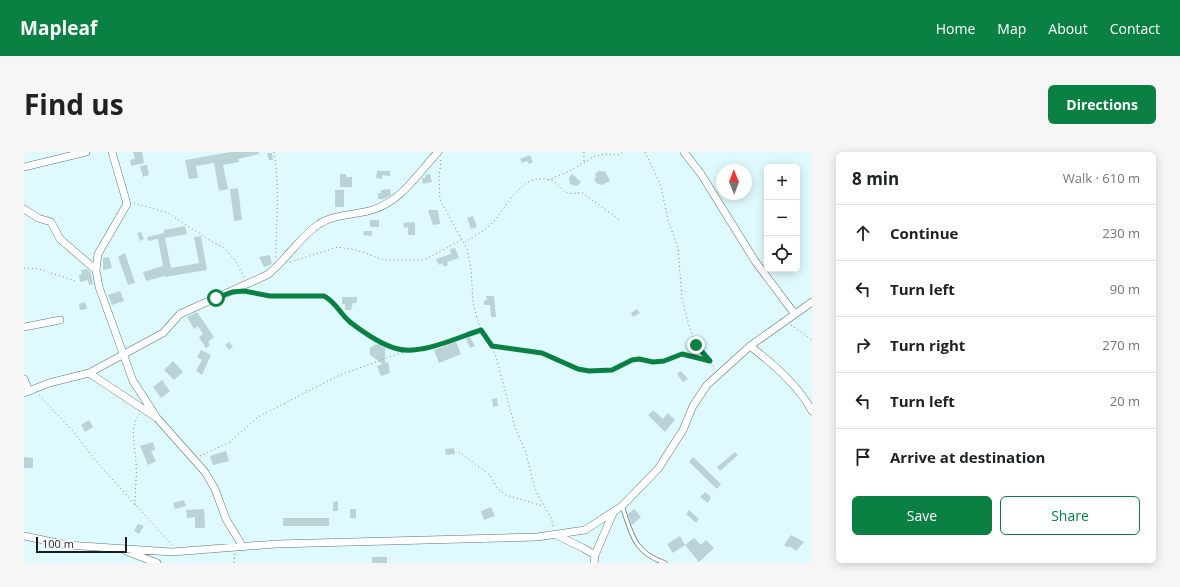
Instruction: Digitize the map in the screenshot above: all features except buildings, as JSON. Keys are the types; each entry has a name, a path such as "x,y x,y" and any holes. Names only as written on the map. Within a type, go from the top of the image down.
{"street":[{"path":"24,167 62,154 86,152"},
{"path":"112,152 127,200 126,207 98,254 96,270 99,287 133,381 157,418 194,459 210,480 226,519 240,547"},
{"path":"684,152 701,174 756,261 794,313"},
{"path":"24,379 29,391 49,383 89,373 123,356 163,333 180,314 246,288 276,268 300,239 319,224 331,218 374,210 400,194 411,184 422,169 440,156"},
{"path":"24,209 38,218 51,222 60,238 96,270"},
{"path":"24,536 67,545 179,552 277,544 358,540 537,537 585,530 622,506 658,469 683,430 693,406 707,385 750,346 784,320 812,302"},
{"path":"24,327 60,320"},
{"path":"750,346 767,360 794,387 812,411"},
{"path":"89,373 143,411 157,418"},
{"path":"556,535 583,548 594,559 613,513"},
{"path":"118,547 157,563"}],"lane":[{"path":"622,506 635,544 652,558 665,563"}],"path":[{"path":"274,152 277,170 278,206 276,268"},
{"path":"584,152 584,161"},
{"path":"548,180 570,171 584,161 601,155 619,155 624,152"},
{"path":"645,152 661,186 668,220 678,248 682,298 689,326 696,345 719,374"},
{"path":"440,156 440,200 446,214 463,239 470,258 473,302 481,330 492,346 515,427 526,453 538,496 551,518 556,535"},
{"path":"464,242 494,221 521,186 529,182 548,180 554,181 566,193 572,194 581,192 621,221"},
{"path":"127,200 168,213 224,248 234,259 246,288 270,296 324,296 331,299 345,318 354,326 391,347 399,350 411,350"},
{"path":"289,263 338,247 356,250 384,260 424,260 463,239"},
{"path":"24,268 39,269 75,281"},
{"path":"784,320 812,340"},
{"path":"194,459 230,442 258,417 340,375 411,350 434,346 481,330"},
{"path":"492,346 542,353 578,369 589,371 612,370 632,360 639,359 653,362 664,361 682,354 710,361"},
{"path":"29,391 73,431 95,460 135,506 179,552"},
{"path":"135,506 136,464 134,426 138,416 143,411"},
{"path":"459,452 490,475 497,488 506,495 544,506"},
{"path":"234,563 240,547"}],"route":[{"path":"216,298 232,292 244,291 270,296 324,296 331,299 345,318 354,326 399,350 411,350 434,346 481,330 487,341 492,346 542,353 578,369 589,371 601,372 612,370 632,360 639,359 659,362 682,354 688,354 710,361 696,345"}]}
